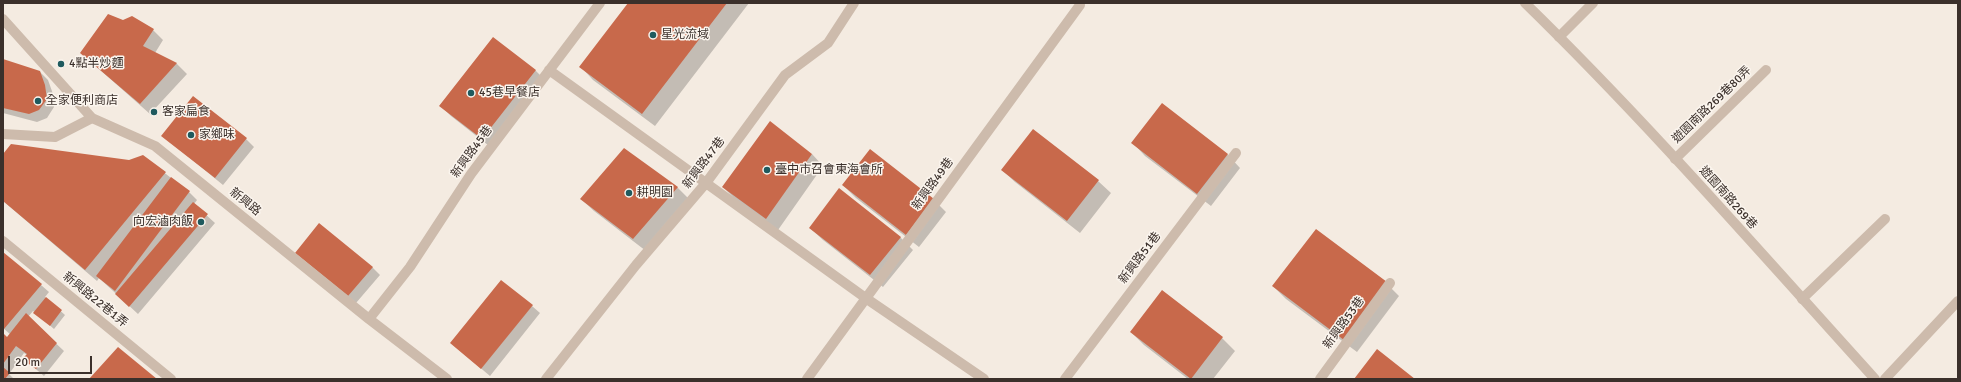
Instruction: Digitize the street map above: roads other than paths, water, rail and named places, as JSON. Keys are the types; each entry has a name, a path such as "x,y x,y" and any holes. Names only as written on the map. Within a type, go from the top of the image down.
{"street":[{"name":"新興路45巷","path":"369,320 410,267 471,174 600,3"},
{"name":"新興路47巷","path":"546,379 636,265 706,183 784,75 828,43 854,3"},
{"name":"遊園南路269巷","path":"1524,3 1559,37 1675,159 1875,379"},
{"path":"1559,37 1593,3"},
{"name":"新興路49巷","path":"807,379 867,299 1080,5"},
{"path":"3,19 92,118 55,137 3,134"},
{"path":"549,70 867,299 984,379"},
{"name":"遊園南路269巷80弄","path":"1675,159 1766,70"},
{"name":"新興路","path":"92,118 155,146 369,320 447,379"},
{"name":"新興路51巷","path":"1065,379 1236,153"},
{"path":"1802,299 1885,219"},
{"name":"新興路22巷1弄","path":"3,241 171,379"},
{"name":"新興路53巷","path":"1320,379 1390,283"},
{"path":"1885,379 1958,301"}],"place":[{"name":"星光流域","path":"653,35"},
{"name":"4點半炒麵","path":"61,64"},
{"name":"45巷早餐店","path":"471,93"},
{"name":"全家便利商店","path":"38,101"},
{"name":"客家扁食","path":"154,112"},
{"name":"家鄉味","path":"191,135"},
{"name":"臺中市召會東海會所","path":"767,170"},
{"name":"耕明園","path":"629,193"},
{"name":"向宏滷肉飯","path":"201,222"}]}
